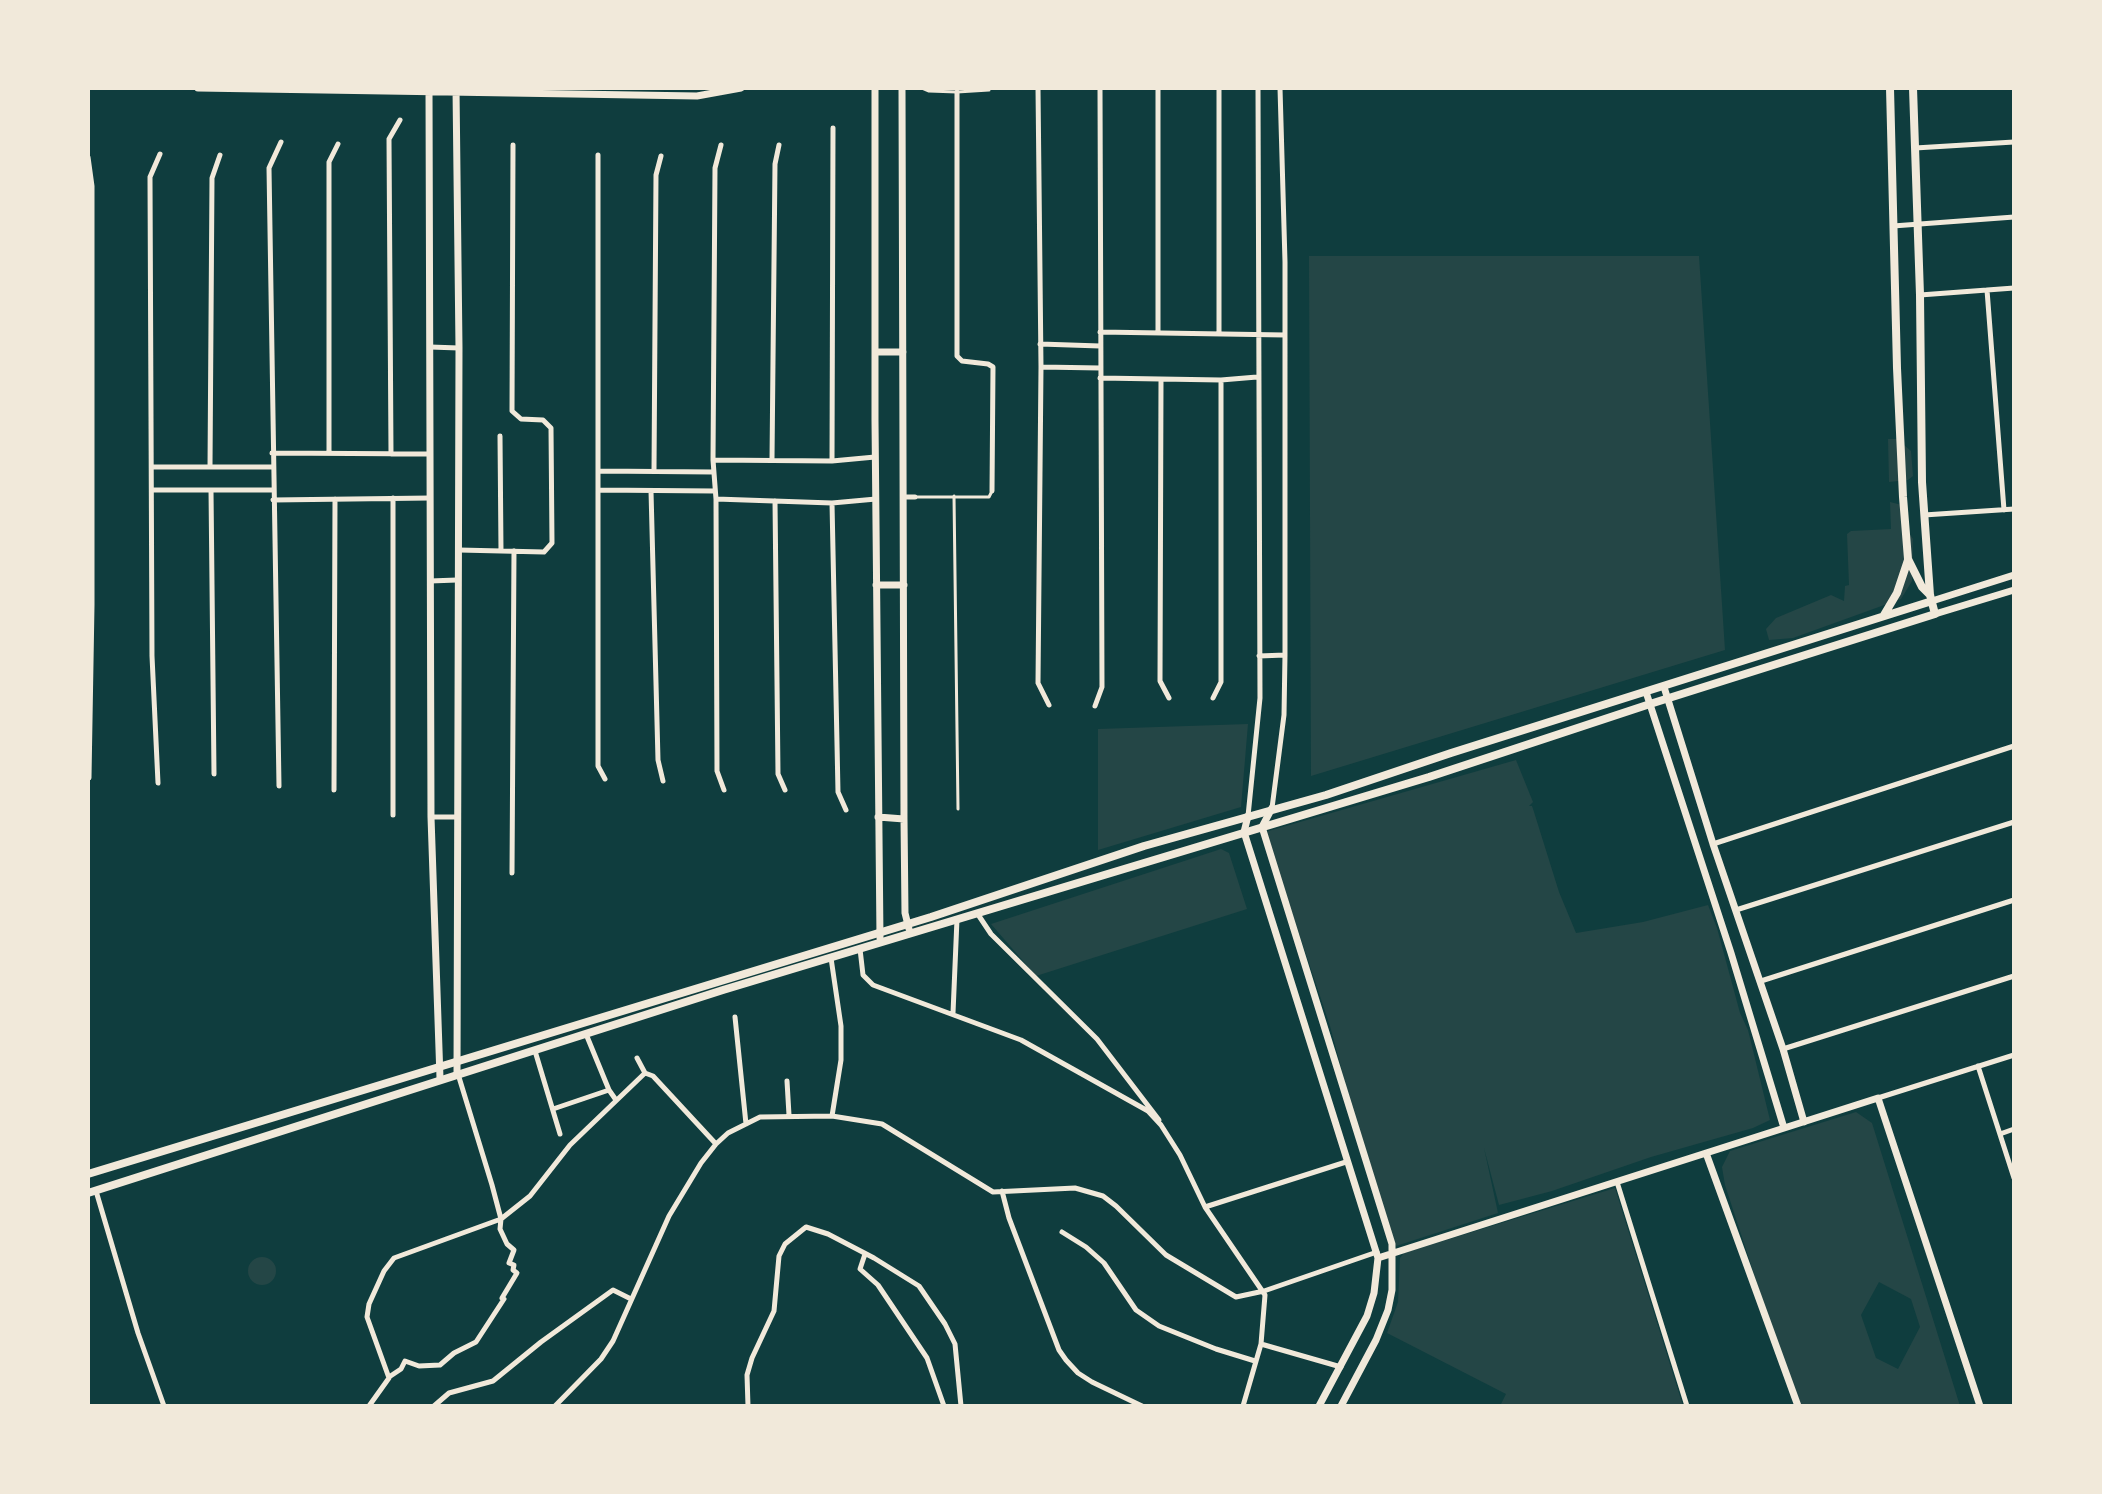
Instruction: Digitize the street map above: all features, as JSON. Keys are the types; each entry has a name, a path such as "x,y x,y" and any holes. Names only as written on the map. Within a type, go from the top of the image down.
{"main road":[{"path":"1890,88 1898,382 1909,561 1931,598"},
{"path":"92,1192 440,1078 1429,777 1935,614 1924,515 1913,88"},
{"path":"1909,561 1921,570 1928,564"},
{"path":"1884,615 1897,593 1909,561"},
{"path":"88,1174 908,922 1144,846 1326,795 1931,598"}],"street":[{"path":"198,88 697,96 741,88"},
{"path":"875,88 875,457 881,943"},
{"path":"902,88 904,819 905,913 909,934"},
{"path":"1038,88 1041,367 1038,683 1049,705"},
{"path":"1095,706 1102,687 1100,88"},
{"path":"1158,88 1158,333"},
{"path":"1219,88 1219,334"},
{"path":"1258,88 1259,656 1257,739 1244,832 1377,1255 1374,1293 1367,1316 1319,1406"},
{"path":"1280,88 1285,335 1284,715 1272,808 1262,827 1393,1253 1392,1290 1382,1327 1341,1406"},
{"path":"429,90 431,817 440,1078"},
{"path":"369,1406 405,1361 419,1366 440,1365 454,1353 476,1342 517,1273 513,1270 514,1265 509,1263 514,1250 507,1244 500,1229 501,1219 456,1062 459,348 456,90"},
{"path":"957,92 958,359 993,367 992,491"},
{"path":"391,454 389,139 400,120"},
{"path":"832,461 833,128"},
{"path":"279,786 269,168 281,142"},
{"path":"1914,148 2014,142"},
{"path":"329,453 329,162 338,144"},
{"path":"459,550 544,552 551,547 551,428 543,420 521,419 512,411 513,145"},
{"path":"721,145 715,168 713,472 717,771 724,790"},
{"path":"772,459 775,164 779,145"},
{"path":"158,783 152,656 150,177 160,154"},
{"path":"210,467 212,178 220,155"},
{"path":"598,155 598,766 605,779"},
{"path":"654,470 656,175 661,156"},
{"path":"88,157 92,186 89,778"},
{"path":"1893,226 2014,217"},
{"path":"1920,295 2014,288"},
{"path":"1987,290 2004,510"},
{"path":"1100,332 1285,335"},
{"path":"1040,344 1100,346"},
{"path":"429,347 459,348"},
{"path":"877,352 903,352"},
{"path":"1041,367 1100,368"},
{"path":"1100,378 1221,380 1257,377"},
{"path":"1161,380 1160,681 1169,698"},
{"path":"1213,698 1221,682 1221,380"},
{"path":"500,436 501,551"},
{"path":"272,453 430,454"},
{"path":"713,460 832,461 875,457"},
{"path":"152,467 272,467"},
{"path":"599,471 713,472"},
{"path":"152,490 272,490"},
{"path":"211,490 214,774"},
{"path":"598,490 832,503 876,499"},
{"path":"651,491 658,760 663,781"},
{"path":"904,497 915,497"},
{"path":"393,498 393,815"},
{"path":"273,500 430,498"},
{"path":"334,790 335,499"},
{"path":"775,501 778,774 785,790"},
{"path":"832,503 838,792 846,810"},
{"path":"1924,515 2014,509"},
{"path":"512,873 514,551"},
{"path":"1931,598 2014,575"},
{"path":"429,581 457,580"},
{"path":"876,585 904,585"},
{"path":"1935,614 2014,590"},
{"path":"1259,656 1285,655"},
{"path":"1664,687 1804,1122"},
{"path":"1646,692 1784,1128"},
{"path":"1713,844 2014,746"},
{"path":"431,817 459,817"},
{"path":"878,817 904,819"},
{"path":"1736,910 2014,822"},
{"path":"1761,981 2014,900"},
{"path":"977,913 991,934 1097,1039 1147,1101 1180,1155 1205,1207 1264,1291 1266,1300 1261,1344 1243,1406"},
{"path":"953,1013 957,919"},
{"path":"1731,953 1749,947"},
{"path":"860,949 863,975 868,982 1021,1040 1148,1111 1161,1125"},
{"path":"831,958 841,1026 841,1060 832,1116"},
{"path":"1783,1049 2014,976"},
{"path":"735,1017 746,1124"},
{"path":"586,1034 616,1100"},
{"path":"534,1050 560,1134"},
{"path":"555,1406 601,1359 613,1341 674,1206 716,1144 760,1117 832,1116 892,1127 993,1192 1075,1188 1103,1196 1166,1255 1236,1297 1393,1253 2014,1055"},
{"path":"637,1058 645,1073 653,1076 716,1144"},
{"path":"1978,1066 2014,1178"},
{"path":"389,1378 367,1317 373,1291 384,1271 399,1255 501,1219 530,1196 570,1145 645,1073"},
{"path":"787,1081 789,1115"},
{"path":"553,1109 609,1090"},
{"path":"1878,1098 1980,1406"},
{"path":"2000,1134 2014,1129"},
{"path":"1706,1153 1798,1406"},
{"path":"1205,1207 1346,1162"},
{"path":"1617,1182 1687,1406"},
{"path":"1002,1191 1009,1218 1059,1350 1078,1373 1142,1406"},
{"path":"92,1192 164,1406"},
{"path":"748,1406 747,1375 774,1311 779,1256 785,1244 806,1227 817,1229 865,1254 919,1286 955,1344 961,1406"},
{"path":"1062,1232 1104,1263 1136,1310 1159,1326 1255,1361"},
{"path":"865,1254 860,1269 878,1285 927,1358 944,1406"},
{"path":"434,1406 449,1393 493,1381 613,1290 631,1299"},
{"path":"1261,1344 1341,1367"}],"lane":[{"path":"922,88 957,92 989,90"},
{"path":"915,497 989,497 992,491"},
{"path":"954,496 958,809"}],"shaded area":[{"path":"1309,256 1699,256 1725,650 1311,776"},
{"path":"1888,439 1897,439 1911,451 1913,476 1908,480 1889,482"},
{"path":"1890,502 1902,505 1913,539 1912,581 1901,599 1793,638 1769,640 1766,629 1776,618 1831,595 1844,601 1845,586 1849,585 1847,534 1851,531 1891,529"},
{"path":"1248,724 1241,807 1098,850 1098,729"},
{"path":"1516,760 1533,802 1529,806 1532,806 1559,892 1576,933 1643,922 1708,905 1740,1013 1748,1030 1770,1120 1753,1128 1499,1205 1484,1148 1498,1213 1396,1246 1353,1112 1330,1026 1265,832"},
{"path":"1221,849 1229,853 1247,909 1036,976 991,924"},
{"path":"1856,1112 1872,1123 1960,1406 1797,1406 1725,1185 1722,1167 1730,1151","holes":["1879,1282 1911,1299 1920,1327 1898,1369 1876,1358 1861,1315"]},
{"path":"1615,1188 1683,1406 1500,1406 1506,1394 1387,1333 1398,1302 1400,1258 1404,1253"},
{"path":"262,1257 272,1261 276,1271 272,1281 262,1285 252,1281 248,1271 252,1261"}]}
